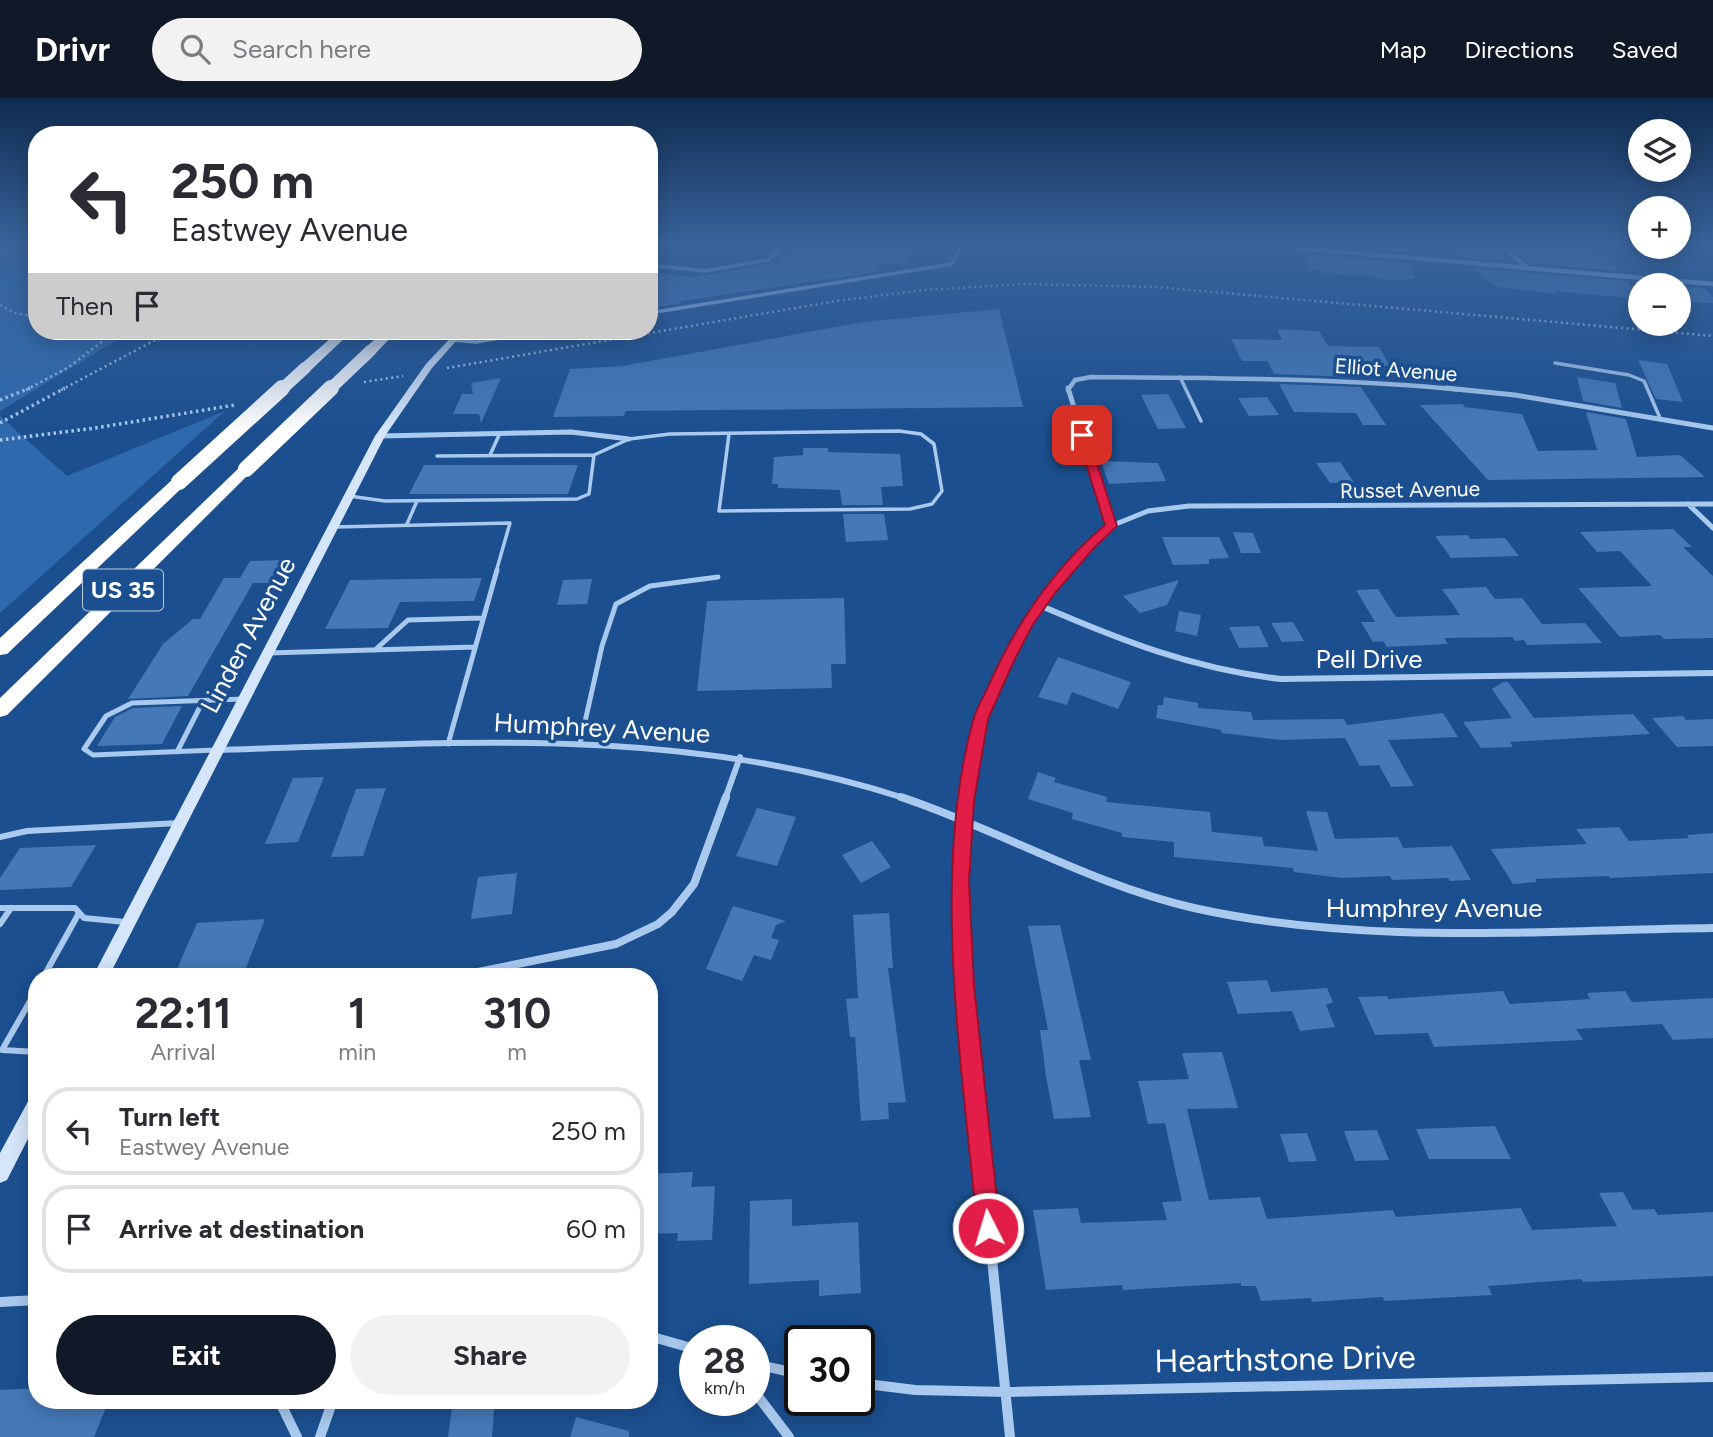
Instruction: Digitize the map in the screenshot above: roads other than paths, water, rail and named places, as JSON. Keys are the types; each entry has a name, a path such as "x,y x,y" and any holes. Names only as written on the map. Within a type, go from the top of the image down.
{"highway":[{"name":"US 35","path":"0,649 336,340"},
{"name":"US 35","path":"0,710 382,340"}],"main road":[{"name":"Linden Avenue","path":"105,968 380,436 419,379 453,340"},
{"path":"0,1173 28,1119"}],"street":[{"name":"Elliot Avenue","path":"1111,526 1068,389 1075,380 1091,377 1180,377 1410,385 1515,395 1713,428"},
{"path":"380,436 571,432 629,439"},
{"name":"Russet Avenue","path":"1111,526 1148,511 1189,506 1713,503"},
{"path":"1688,504 1713,528"},
{"path":"1010,1437 965,985 960,881 964,820 981,719 1006,663 1039,605 1080,555 1111,526"},
{"name":"Pell Drive","path":"1039,605 1144,650 1211,670 1246,676 1360,678 1713,673"},
{"name":"Humphrey Avenue","path":"216,750 448,744 580,744 679,749 740,757 905,797 1111,884 1192,907 1255,920 1319,929 1382,933 1713,928"},
{"path":"498,968 616,944 640,935 668,917 698,881 740,757"},
{"path":"0,1302 28,1300"},
{"path":"658,1339 679,1344"},
{"name":"Hearthstone Drive","path":"875,1385 915,1390 1007,1392 1713,1377"},
{"path":"283,1409 297,1437"},
{"path":"320,1437 330,1409"},
{"path":"770,1412 789,1437"}],"lane":[{"path":"658,312 689,306"},
{"path":"471,340 488,340"},
{"path":"1555,363 1629,375 1644,381 1660,418"},
{"path":"1180,377 1201,421"},
{"path":"437,456 594,455 629,439 670,434 900,431 921,434 934,444 942,491 932,504 910,509 719,511 729,434"},
{"path":"491,455 500,433"},
{"path":"349,496 385,501 577,499 589,494 594,455"},
{"path":"407,524 417,501"},
{"path":"334,527 510,523 448,744"},
{"path":"580,744 613,606 632,592 693,578 718,577"},
{"path":"375,650 408,620 482,618"},
{"path":"268,653 475,648"},
{"path":"216,750 93,755 84,749 106,716 116,708 132,703 243,699"},
{"path":"177,752 203,701"},
{"path":"0,837 27,831 179,823"},
{"path":"0,908 75,908 84,918 129,922"},
{"path":"0,924 11,908"},
{"path":"48,968 79,913"},
{"path":"28,1004 1,1050 28,1052"}]}
